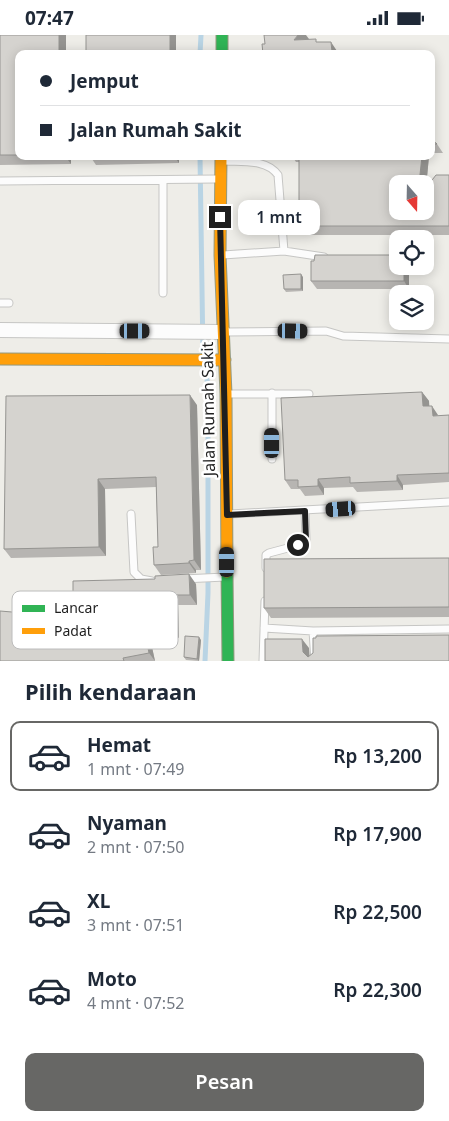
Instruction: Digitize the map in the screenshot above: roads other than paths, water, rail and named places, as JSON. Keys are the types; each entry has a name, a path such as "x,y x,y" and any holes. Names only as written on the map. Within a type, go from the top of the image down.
{"main road":[{"path":"222,35 222,50"},
{"name":"Jalan Rumah Sakit","path":"221,160 214,179 220,255 226,394 228,661"},
{"path":"0,359 225,360"}],"street":[{"path":"0,330 223,332"}],"lane":[{"path":"230,160 268,164 278,175 284,251"},
{"path":"0,181 163,181 214,179"},
{"path":"163,181 163,293"},
{"path":"220,255 284,251 332,257"},
{"path":"0,303 9,303"},
{"path":"223,332 326,331 343,336 449,339"},
{"path":"272,393 272,459"},
{"path":"226,394 309,394"},
{"path":"227,515 449,502"},
{"path":"266,573 266,555 306,541 305,511"},
{"path":"131,514 134,573 141,579 159,580"},
{"path":"178,579 227,577"},
{"path":"263,661 265,591"},
{"path":"264,628 313,631 449,629"},
{"path":"313,631 315,661"}],"waterway":[{"path":"200,50 201,35"},
{"path":"200,160 203,356"},
{"path":"204,364 208,385 208,593 205,661"}]}
